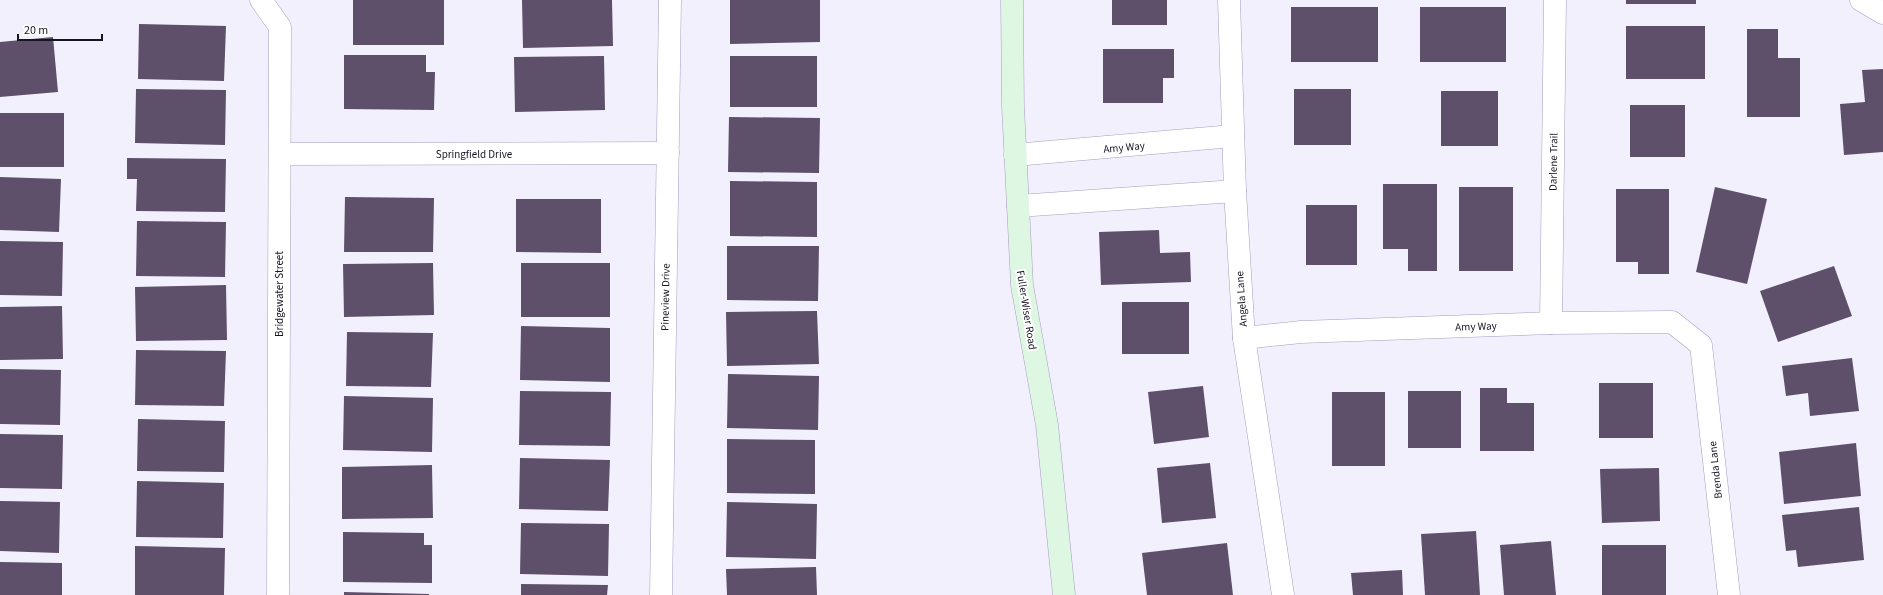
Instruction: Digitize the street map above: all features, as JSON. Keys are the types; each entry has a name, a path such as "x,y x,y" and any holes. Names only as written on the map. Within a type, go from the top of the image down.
{"street":[{"name":"Bridgewater Street","path":"261,0 280,27 278,595"},
{"name":"Pineview Drive","path":"661,595 670,0"},
{"name":"Fuller-Wiser Road","path":"1012,0 1013,107 1022,285 1047,425 1064,595"},
{"name":"Angela Lane","path":"1229,0 1234,191 1244,338 1283,595"},
{"name":"Darlene Trail","path":"1551,323 1555,0"},
{"path":"1861,0 1883,13"},
{"name":"Amy Way","path":"1015,155 1233,136"},
{"name":"Springfield Drive","path":"280,154 668,153"},
{"path":"1018,206 1234,191"},
{"name":"Amy Way","path":"1244,338 1301,332 1551,323 1672,322 1702,345"},
{"name":"Brenda Lane","path":"1702,345 1730,595"}],"building":[{"path":"353,0 444,0 444,45 353,45"},
{"path":"522,0 612,0 613,46 523,48"},
{"path":"730,0 820,0 820,42 730,44"},
{"path":"1112,0 1167,0 1167,25 1112,25"},
{"path":"1626,0 1696,0 1696,4 1626,4"},
{"path":"1291,7 1378,7 1378,62 1291,62"},
{"path":"1420,7 1506,7 1506,62 1420,62"},
{"path":"139,24 226,26 224,81 138,79"},
{"path":"1626,26 1705,26 1705,79 1626,79"},
{"path":"1747,29 1778,29 1778,58 1800,58 1800,117 1747,117"},
{"path":"53,37 58,92 0,97 0,42"},
{"path":"1103,49 1174,49 1174,78 1163,78 1163,103 1103,103"},
{"path":"344,55 426,55 426,72 435,72 434,110 344,109"},
{"path":"604,56 605,110 515,112 514,57"},
{"path":"730,56 817,56 817,107 730,107"},
{"path":"1883,69 1883,152 1844,155 1840,104 1865,102 1862,70"},
{"path":"136,89 226,90 225,145 135,143"},
{"path":"1294,89 1351,89 1351,145 1294,145"},
{"path":"1441,91 1498,91 1498,146 1441,146"},
{"path":"1630,105 1685,105 1685,157 1630,157"},
{"path":"0,113 64,113 64,167 0,167"},
{"path":"729,117 820,118 819,173 728,172"},
{"path":"127,158 226,159 225,212 136,211 137,179 127,179"},
{"path":"0,177 61,179 59,232 0,230"},
{"path":"730,181 817,182 817,237 730,236"},
{"path":"1383,184 1437,184 1437,271 1408,271 1408,249 1383,249"},
{"path":"1459,187 1513,187 1513,271 1459,271"},
{"path":"1715,187 1767,199 1747,284 1696,272"},
{"path":"1616,189 1669,189 1669,274 1638,274 1638,262 1616,262"},
{"path":"345,197 434,198 433,252 344,252"},
{"path":"516,199 601,199 601,253 516,252"},
{"path":"1306,205 1357,205 1357,265 1306,265"},
{"path":"137,221 226,222 225,277 136,276"},
{"path":"1159,230 1160,253 1190,252 1191,282 1101,285 1099,232"},
{"path":"0,241 63,242 62,296 0,295"},
{"path":"727,246 819,246 818,301 727,300"},
{"path":"433,263 434,315 344,317 343,264"},
{"path":"521,263 610,263 610,317 521,317"},
{"path":"1834,266 1852,316 1778,342 1760,291"},
{"path":"226,285 227,340 136,341 135,287"},
{"path":"1122,302 1189,302 1189,354 1122,354"},
{"path":"62,306 63,359 0,360 0,307"},
{"path":"817,311 819,364 727,366 726,312"},
{"path":"521,326 610,328 610,382 520,380"},
{"path":"347,332 433,333 431,387 346,386"},
{"path":"136,350 226,351 224,406 135,405"},
{"path":"1852,358 1859,411 1810,416 1808,393 1786,396 1782,366"},
{"path":"0,369 61,370 60,425 0,424"},
{"path":"728,374 819,376 818,430 727,428"},
{"path":"1599,383 1653,383 1653,438 1599,438"},
{"path":"1203,386 1209,437 1154,444 1148,392"},
{"path":"1480,388 1507,388 1507,403 1534,403 1534,451 1480,451"},
{"path":"520,391 611,392 610,446 519,445"},
{"path":"1408,391 1461,391 1461,448 1408,448"},
{"path":"1332,392 1385,392 1385,466 1332,466"},
{"path":"344,396 433,398 432,452 343,450"},
{"path":"138,419 225,421 224,472 137,471"},
{"path":"0,434 63,435 62,489 0,488"},
{"path":"727,439 815,440 815,494 727,493"},
{"path":"1856,443 1861,496 1784,504 1779,452"},
{"path":"520,458 610,460 608,511 519,509"},
{"path":"1210,463 1216,518 1162,523 1157,468"},
{"path":"432,465 433,518 342,519 342,467"},
{"path":"1659,468 1660,521 1602,523 1600,469"},
{"path":"137,481 224,483 223,538 136,537"},
{"path":"0,501 60,502 59,553 0,551"},
{"path":"727,502 817,504 816,559 726,557"},
{"path":"1859,507 1864,560 1798,567 1796,550 1786,551 1782,515"},
{"path":"521,523 609,524 608,576 520,574"},
{"path":"1476,531 1480,595 1425,595 1421,534"},
{"path":"343,532 424,533 424,545 432,545 432,583 343,582"},
{"path":"1551,541 1556,595 1504,595 1500,545"},
{"path":"1227,543 1233,595 1147,595 1142,553"},
{"path":"1602,545 1666,545 1666,595 1602,595"},
{"path":"135,546 225,548 224,595 135,595"},
{"path":"0,562 62,563 62,595 0,595"},
{"path":"816,567 817,595 727,595 726,569"},
{"path":"1402,570 1403,595 1353,595 1351,573"},
{"path":"521,584 608,585 607,595 521,595"},
{"path":"344,592 429,594 429,595 344,595"}]}
